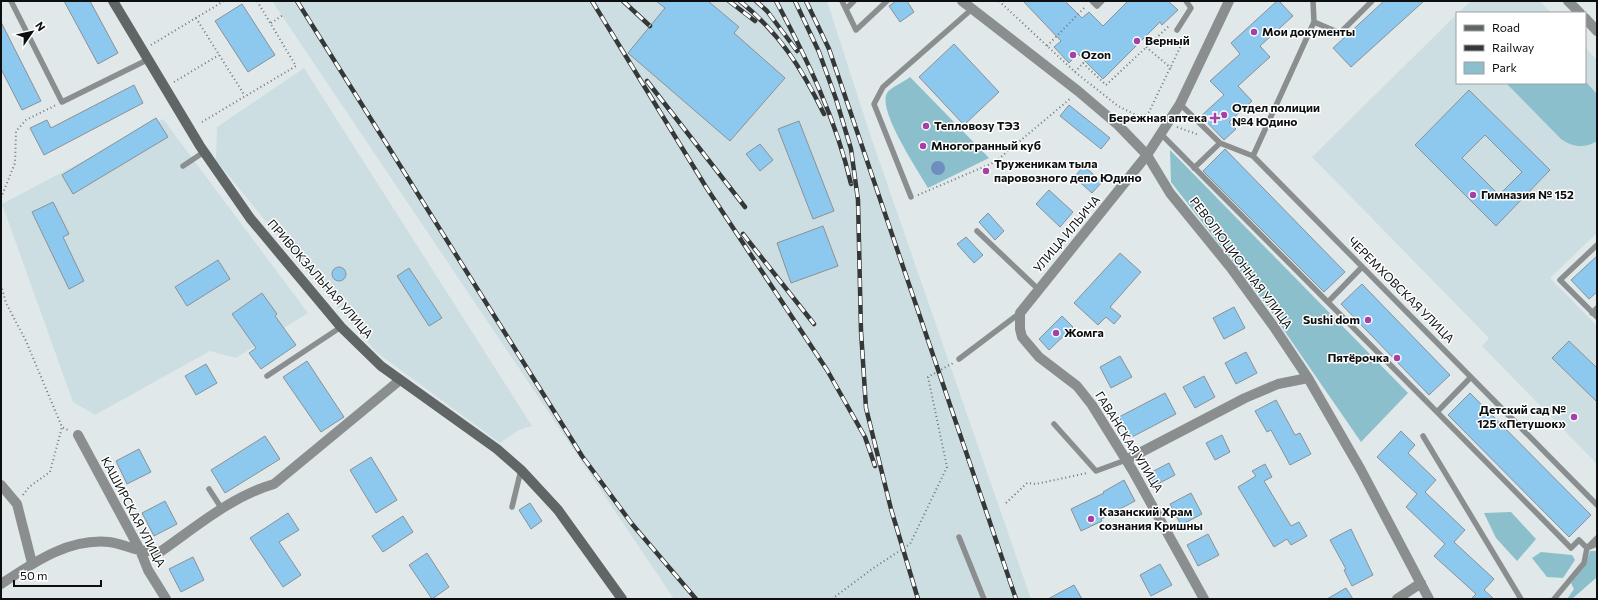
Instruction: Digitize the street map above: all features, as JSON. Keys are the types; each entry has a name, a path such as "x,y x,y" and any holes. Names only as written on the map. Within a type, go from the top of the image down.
{"main road":[{"name":"ПРИВОКЗАЛЬНАЯ УЛИЦА","path":"113,1 147,60 204,152 250,218 341,327 381,366 497,450 521,470 558,510 622,599"}],"street":[{"name":"РЕВОЛЮЦИОННАЯ УЛИЦА","path":"962,1 1078,91 1118,125 1147,155 1170,193 1231,268 1308,378 1361,470 1429,599"},
{"name":"УЛИЦА ИЛЬИЧА","path":"1020,313 1147,155 1161,134 1180,104 1228,1"},
{"path":"1568,1 1579,12"},
{"path":"1586,19 1597,31"},
{"name":"ГАВАНСКАЯ УЛИЦА","path":"1020,313 1020,329 1028,345 1039,357 1077,386 1085,395 1134,471 1204,599"},
{"path":"1126,460 1245,398 1278,384 1308,378"},
{"path":"1,584 32,563 63,548 88,542 109,542 140,550 160,552 222,509 259,488 274,484 400,380"},
{"name":"КАШИРСКАЯ УЛИЦА","path":"78,435 140,550 148,570 166,599"},
{"path":"1,485 17,504 32,563"},
{"path":"1396,599 1421,583"}],"lane":[{"path":"11,1 62,102 147,60"},
{"path":"842,1 856,30 887,1"},
{"path":"846,9 854,1"},
{"path":"1091,1 1097,6 1102,1"},
{"path":"1177,30 1191,8 1186,1"},
{"path":"1253,156 1314,22 1313,1"},
{"path":"1314,22 1340,33 1372,1"},
{"path":"911,197 874,104 883,87 972,9"},
{"name":"ЧЕРЕМХОВСКАЯ УЛИЦА","path":"1180,104 1220,143 1253,156 1597,505"},
{"path":"1161,134 1571,548 1579,540 1587,548"},
{"path":"1194,168 1220,143"},
{"path":"184,166 204,152"},
{"path":"977,231 1038,289"},
{"path":"1597,245 1560,280 1597,317"},
{"path":"1328,302 1362,267"},
{"path":"1592,313 1597,308"},
{"name":"УЛИЦА ИЛЬИЧА","path":"959,359 1020,313"},
{"path":"267,376 341,327"},
{"path":"1437,412 1471,377"},
{"path":"1054,424 1096,471 1126,460"},
{"path":"1423,436 1521,599"},
{"path":"512,507 521,470"},
{"path":"209,489 222,509"},
{"path":"959,537 984,599"},
{"path":"1554,599 1584,563 1587,548 1597,538"},
{"path":"1587,548 1597,544"}],"path":[{"path":"142,50 224,1"},
{"path":"202,122 296,66 257,1"},
{"path":"999,1 1075,72 1122,109 1136,115 1145,115 1149,112 1185,37 1170,24 1106,85 1083,62 1075,72"},
{"path":"1047,46 1091,1"},
{"path":"270,23 283,15"},
{"path":"196,18 245,96"},
{"path":"1146,47 1171,68"},
{"path":"164,88 219,55"},
{"path":"911,197 995,162 1078,91"},
{"path":"1,198 15,163 16,131 26,120 62,102"},
{"path":"1,285 6,303 26,341 62,427 50,472 29,487 17,504"},
{"path":"832,599 872,569 910,544 947,467 928,377 959,359"},
{"path":"62,427 78,435"},
{"path":"1006,503 1027,483 1036,484 1096,471"}],"shaded area":[{"path":"272,1 827,1 870,134 1031,599 674,599"},
{"path":"1471,1 1540,1 1550,12 1459,12"},
{"name":"Гимназия № 152","path":"1456,15 1456,84 1586,84 1586,48 1597,60 1597,233 1550,278 1597,326 1597,464 1482,346 1489,338 1312,157"},
{"path":"304,68 532,426 519,430 500,443 376,352 312,278 216,160 217,127"},
{"path":"163,119 308,313 236,358 210,351 95,415 73,402 2,204"},
{"path":"935,161 941,161 945,165 945,171 941,175 935,175 931,171 931,165"}],"green space":[{"path":"910,77 989,158 928,188 900,141 888,113 886,101 887,93 889,91"},
{"path":"1586,82 1597,94 1597,141 1592,144 1579,146 1570,144 1561,139 1507,84 1586,84"},
{"path":"1170,150 1408,393 1361,442 1268,307 1171,182"},
{"path":"1511,512 1536,539 1517,561 1496,538 1484,513"},
{"path":"1590,551 1597,551 1597,577 1572,599 1567,599 1574,589 1571,583 1586,564"},
{"path":"1541,552 1572,555 1575,560 1563,578 1547,577 1532,558"}],"building":[{"path":"64,1 90,1 118,53 98,64"},
{"path":"656,1 708,1 739,27 734,33 785,78 730,141 628,53 665,8"},
{"path":"896,1 907,1 914,12 900,22 889,6"},
{"path":"1023,1 1065,1 1082,18 1089,12 1103,26 1128,1 1168,1 1178,10 1162,25 1160,22 1103,79 1078,54 1069,63 1054,47 1061,41"},
{"path":"1277,1 1279,1 1293,16 1260,46 1270,57 1238,86 1252,101 1229,122 1236,129 1224,140 1201,116 1224,95 1210,81 1240,54 1231,43"},
{"path":"1384,1 1424,1 1351,67 1333,48"},
{"path":"242,4 275,55 248,72 215,21"},
{"path":"1,22 41,101 22,110 1,69"},
{"path":"954,44 999,92 964,125 919,77"},
{"path":"134,85 143,103 44,155 30,128 47,120 51,128"},
{"path":"1469,90 1550,170 1496,226 1415,145","holes":["1485,135 1522,172 1499,195 1462,158"]},
{"path":"1069,105 1110,138 1101,149 1060,116"},
{"path":"156,118 168,137 73,194 62,175"},
{"path":"799,121 834,211 813,219 778,129"},
{"path":"760,144 773,160 760,171 746,154"},
{"path":"1225,149 1345,272 1324,292 1203,171"},
{"path":"1084,166 1102,182 1092,193 1074,177"},
{"path":"1049,190 1073,212 1060,227 1036,204"},
{"path":"53,202 69,234 63,237 84,281 69,289 32,212"},
{"path":"988,213 1004,231 995,240 979,222"},
{"path":"823,226 838,266 791,283 777,243"},
{"path":"966,237 983,255 974,263 957,244"},
{"path":"1120,253 1141,272 1110,307 1121,316 1114,324 1106,317 1098,325 1074,303"},
{"path":"1597,256 1597,292 1589,299 1571,280"},
{"path":"218,260 230,279 187,306 175,287"},
{"path":"336,267 342,267 346,271 346,277 342,281 336,281 332,277 332,271"},
{"path":"409,268 442,318 429,326 397,276"},
{"path":"1362,284 1450,375 1429,395 1341,304"},
{"path":"262,293 277,314 275,316 296,345 261,369 249,353 256,348 232,314"},
{"path":"1234,307 1245,328 1224,339 1213,318"},
{"name":"Жомга","path":"1062,316 1073,327 1049,350 1039,339"},
{"path":"1569,341 1597,368 1597,402 1552,358"},
{"path":"1246,352 1257,373 1236,384 1225,363"},
{"path":"1120,356 1132,377 1111,388 1100,367"},
{"path":"307,361 344,417 321,432 283,377"},
{"path":"206,364 217,383 196,395 185,376"},
{"path":"1204,376 1215,397 1195,408 1183,387"},
{"path":"1165,393 1176,414 1130,438 1119,417"},
{"path":"1470,393 1591,515 1569,537 1448,415"},
{"path":"1276,400 1295,435 1300,433 1311,454 1290,465 1271,430 1267,432 1255,411"},
{"path":"1401,431 1415,445 1408,453 1436,480 1425,492 1465,530 1454,542 1494,579 1484,590 1494,599 1471,599 1476,594 1434,556 1445,544 1406,507 1417,494 1377,457"},
{"path":"1222,435 1230,452 1215,460 1206,443"},
{"path":"265,436 280,459 225,493 211,470"},
{"path":"139,449 151,472 127,484 116,461"},
{"path":"371,457 397,500 376,513 350,470"},
{"path":"1169,463 1175,475 1154,486 1148,474"},
{"path":"1265,464 1272,477 1264,481 1291,526 1299,522 1307,536 1291,545 1287,539 1274,547 1238,487 1256,476 1252,471"},
{"path":"1124,480 1135,501 1101,519 1102,521 1081,531 1071,509 1104,493 1103,492"},
{"path":"1191,493 1202,514 1181,525 1170,504"},
{"path":"165,501 177,524 154,536 142,513"},
{"path":"530,503 542,521 531,529 519,510"},
{"path":"288,513 299,530 279,542 301,575 283,587 250,538"},
{"path":"403,516 413,532 383,552 372,536"},
{"path":"1351,529 1373,575 1352,586 1344,570 1346,569 1330,540"},
{"path":"1208,534 1219,555 1198,566 1187,545"},
{"path":"427,553 449,587 432,599 409,565"},
{"path":"193,557 204,580 181,592 169,569"},
{"path":"1160,564 1172,585 1151,596 1140,575"},
{"path":"1074,585 1082,599 1048,599"},
{"path":"1346,588 1353,599 1327,599"}],"railway":[{"path":"297,1 582,456 632,524 696,599"},
{"path":"592,1 706,187 827,370 865,437 875,466"},
{"path":"623,1 650,26"},
{"path":"729,1 755,21"},
{"path":"740,1 767,26 788,52 807,81 824,114"},
{"path":"756,1 767,11 797,51"},
{"path":"776,1 820,90 845,160 851,184"},
{"path":"795,1 819,52 836,99 851,149 858,200 861,331 866,408 891,509 918,599"},
{"path":"806,1 829,49 1016,599"},
{"path":"647,81 745,207"},
{"path":"743,234 814,324"}],"place":[{"name":"Мои документы","path":"1254,32"},
{"name":"Верный","path":"1137,41"},
{"name":"Ozon","path":"1073,55"},
{"name":"Отдел полиции №4 Юдино","path":"1224,115"},
{"name":"Бережная аптека","path":"1215,118"},
{"name":"Тепловозу ТЭ3","path":"926,126"},
{"name":"Многогранный куб","path":"923,146"},
{"name":"Труженикам тыла паровозного депо Юдино","path":"986,171"},
{"name":"Гимназия № 152","path":"1473,195"},
{"name":"Sushi dom","path":"1368,320"},
{"name":"Жомга","path":"1056,333"},
{"name":"Пятёрочка","path":"1397,358"},
{"name":"Детский сад № 125 «Петушок»","path":"1574,417"},
{"name":"Казанский Храм сознания Кришны","path":"1091,519"}]}
